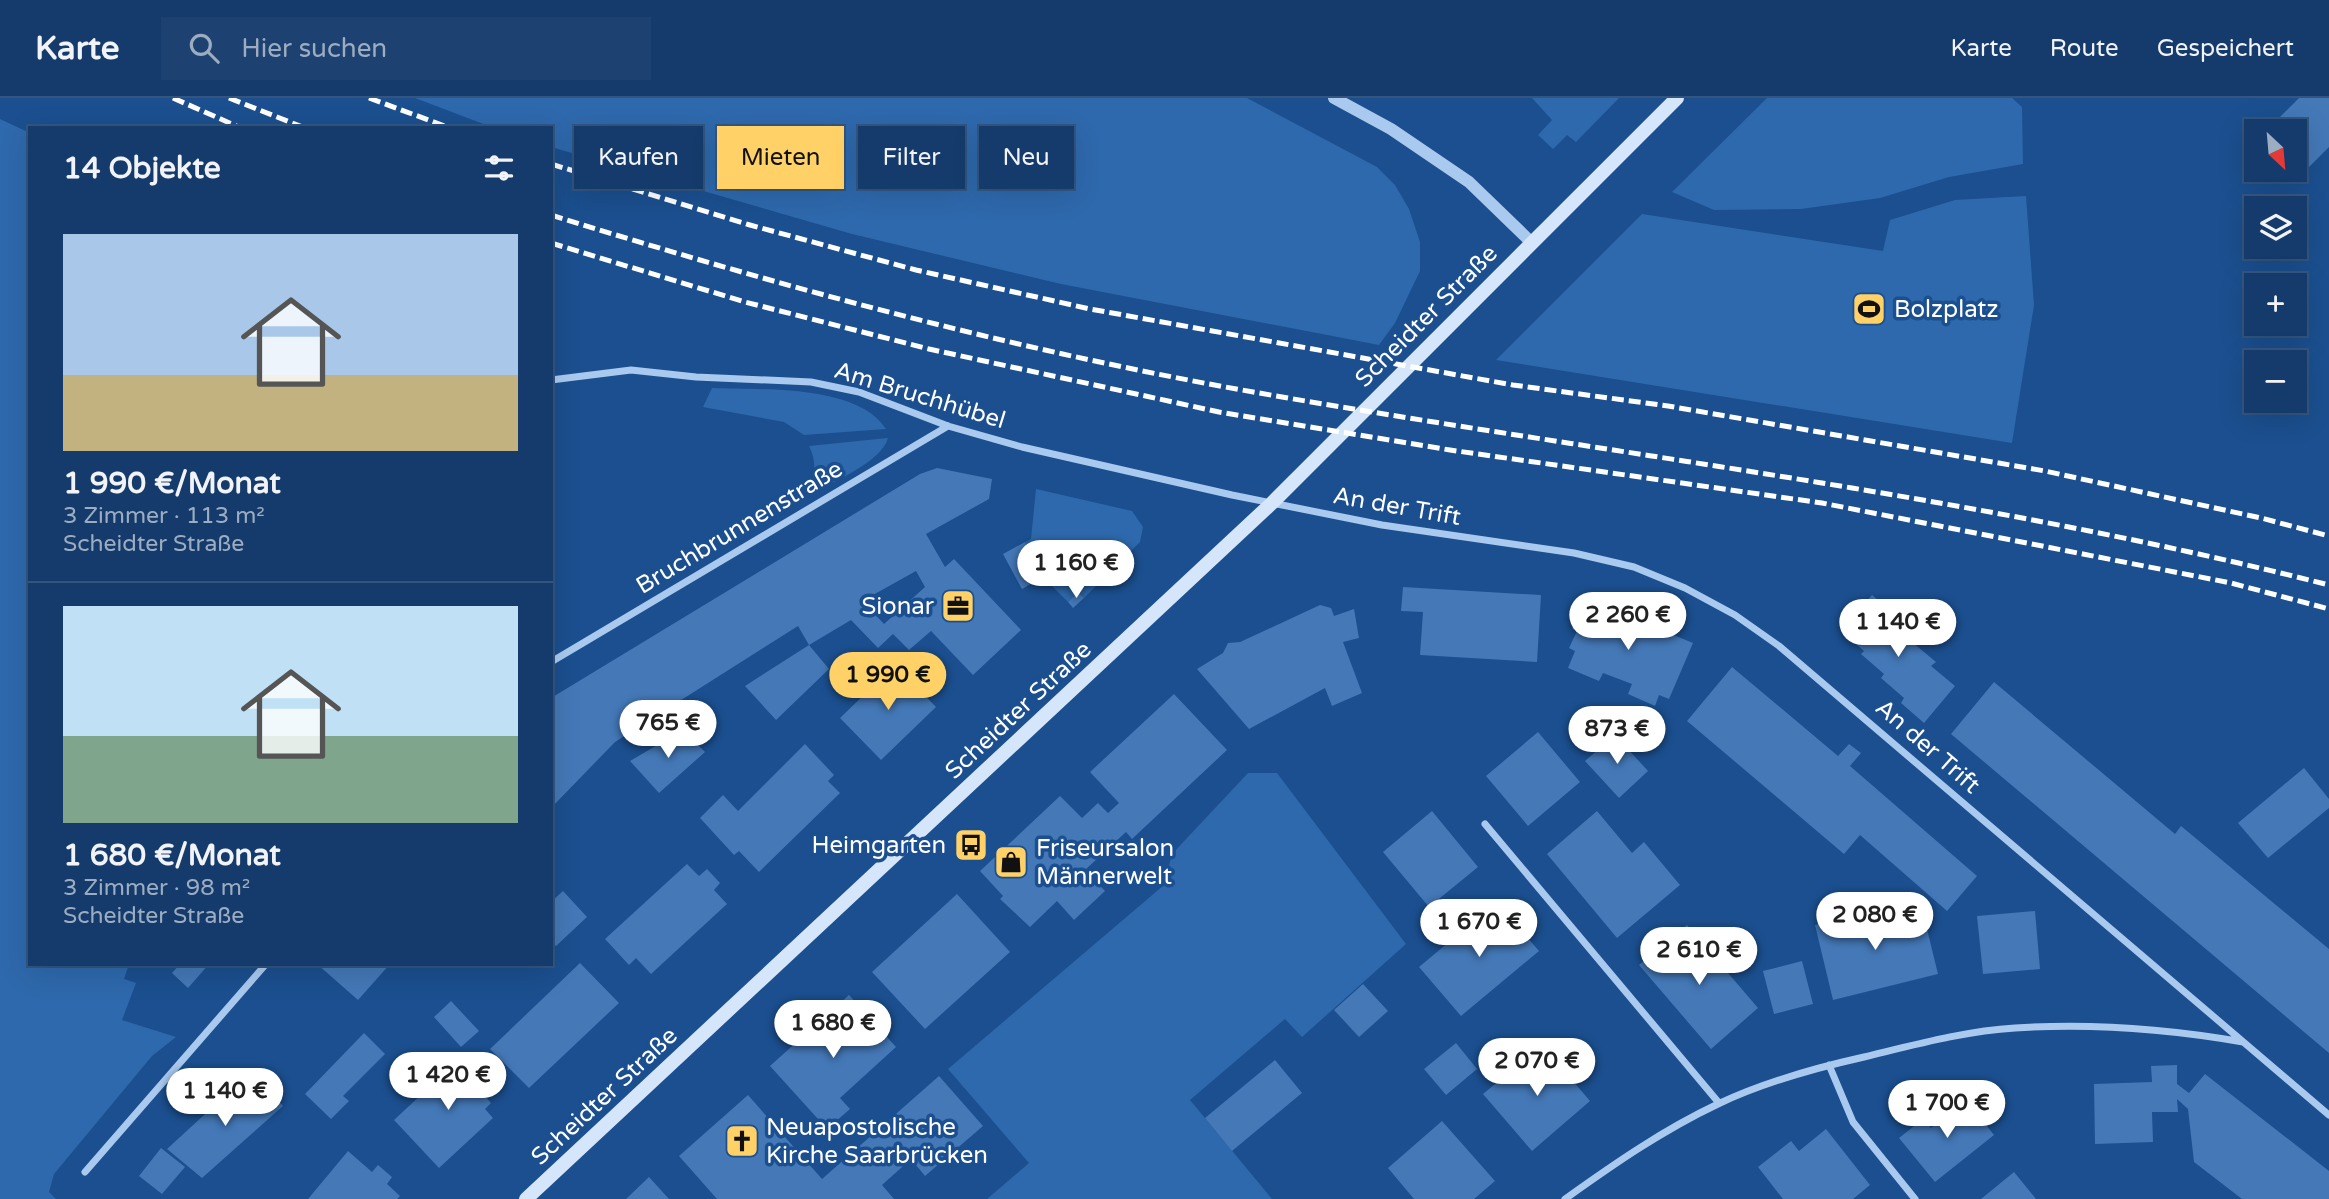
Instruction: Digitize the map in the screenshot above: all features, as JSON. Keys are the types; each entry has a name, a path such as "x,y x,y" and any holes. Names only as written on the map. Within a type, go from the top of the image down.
{"main road":[{"name":"Scheidter Straße","path":"526,1199 1272,503 1677,98"}],"street":[{"path":"1334,98 1391,129 1469,182 1532,243"},
{"name":"Am Bruchhübel","path":"553,380 631,370 696,377 810,382 859,392 948,426 1022,447 1272,503"},
{"name":"Bruchbrunnenstraße","path":"553,661 948,426"},
{"name":"An der Trift","path":"1272,503 1382,524 1574,553 1634,567 1685,588 1735,615 1779,646 1829,687 2329,1115"},
{"path":"1485,824 1719,1103"},
{"path":"85,1172 265,966"},
{"path":"1565,1199 1639,1146 1719,1103 1829,1065 1930,1041 2014,1028 2147,1029 2243,1042"},
{"path":"1829,1065 1853,1122 1915,1199"}],"shaded area":[{"path":"415,98 1247,98 1377,167 1395,185 1409,209 1420,242 1420,271 1395,323 1379,345 1061,284 852,234 696,189 703,189 703,126 574,126 574,154 553,148 553,126 489,126"},
{"path":"1532,98 1619,98 1576,142 1567,135 1553,149 1538,135 1552,120"},
{"path":"1767,98 2012,98 2022,107 2023,164 1949,177 1880,198 1801,209 1714,210 1672,192"},
{"path":"0,119 28,132 28,966 128,966 124,979 136,983 122,1020 176,1037 152,1056 54,1174 49,1192 56,1199 0,1199"},
{"path":"2026,196 2034,305 2012,443 1496,360 1642,214 1883,251 1890,220 1955,200"},
{"path":"712,388 781,390 831,397 872,414 886,429 804,435 784,422 703,407"},
{"path":"888,438 876,456 865,464 807,496 814,471 809,446"},
{"path":"1036,489 1132,511 1143,527 1140,542 1084,598 1078,592 1068,602 1043,577 1025,542 1031,539"},
{"path":"1248,773 1277,773 1406,944 1302,1037 1285,1019 1190,1100 1272,1199 987,1199 1029,1163 948,1069 1164,885 1172,854"}],"building":[{"path":"2299,98 2329,98 2329,147 2307,169 2307,119 2278,119"},
{"path":"937,468 992,479 989,499 926,534 945,567 954,559 1021,630 973,675 931,631 909,650 893,634 878,648 851,620 809,645 798,626 615,742 553,806 553,697 920,474","holes":["916,571 925,587 884,624 870,609 878,604 873,595"]},
{"path":"1025,542 1043,577 1022,589 1003,554"},
{"path":"1403,587 1541,595 1537,662 1420,655 1423,612 1401,611"},
{"path":"1078,592 1084,598 1073,608 1068,602"},
{"path":"1872,595 1895,614 1892,618 1915,638 1912,642 1936,662 1931,666 1955,686 1924,723 1901,703 1904,698 1881,678 1884,674 1861,654 1864,651 1841,631"},
{"path":"1586,599 1693,643 1669,699 1659,695 1655,706 1628,694 1632,684 1603,673 1599,681 1568,668 1575,651 1569,648 1577,631 1572,629"},
{"path":"1320,605 1331,608 1334,616 1354,609 1359,638 1343,642 1362,693 1332,706 1325,688 1249,729 1197,669 1223,653 1228,643 1240,642"},
{"path":"809,645 829,669 776,720 745,686"},
{"path":"895,665 936,707 881,760 840,718"},
{"path":"1732,667 1838,756 1849,744 1861,753 1850,766 1977,876 1947,911 1860,835 1844,854 1687,721"},
{"path":"1994,682 2175,834 2181,826 2329,949 2329,1053 1951,734"},
{"path":"1174,694 1227,750 1132,839 1126,832 1085,870 1105,891 1074,920 1057,901 1030,927 1000,899 1003,896 980,871 1060,796 1082,818 1098,803 1108,813 1119,803 1090,772"},
{"path":"683,730 705,752 659,793 630,761"},
{"path":"1538,732 1580,782 1528,826 1486,776"},
{"path":"1615,735 1648,771 1619,798 1585,761"},
{"path":"805,744 834,775 828,781 840,793 759,872 739,851 734,855 700,818 723,795 738,811"},
{"path":"2304,768 2329,799 2329,808 2268,858 2238,823"},
{"path":"1432,811 1478,867 1429,907 1383,852"},
{"path":"1597,811 1632,853 1644,842 1680,885 1617,938 1547,854"},
{"path":"687,864 699,876 707,869 720,883 714,890 727,904 651,974 636,958 629,965 605,939"},
{"path":"563,891 587,917 556,946 553,943 553,900"},
{"path":"957,894 1010,952 925,1029 872,972"},
{"path":"1497,902 1539,951 1461,1016 1419,967"},
{"path":"1896,906 1901,923 1924,917 1938,974 1833,1000 1815,925"},
{"path":"2035,911 2040,969 1983,974 1977,916"},
{"path":"1687,925 1758,1008 1711,1049 1639,965"},
{"path":"1802,961 1813,1004 1774,1014 1763,971"},
{"path":"580,963 619,1003 529,1088 490,1049"},
{"path":"178,966 207,966 188,988 172,973"},
{"path":"319,966 388,966 358,1000"},
{"path":"1363,984 1388,1011 1359,1037 1334,1010"},
{"path":"849,995 896,1047 840,1098 850,1109 827,1129 770,1066"},
{"path":"451,1001 479,1031 461,1047 434,1017"},
{"path":"364,1033 385,1054 343,1096 349,1101 331,1119 305,1094"},
{"path":"1456,1043 1477,1069 1446,1095 1424,1069"},
{"path":"1542,1045 1590,1101 1532,1151 1483,1094"},
{"path":"466,1053 488,1077 477,1087 491,1103 485,1109 493,1118 439,1168 394,1120"},
{"path":"1275,1060 1302,1093 1232,1151 1205,1118"},
{"path":"2177,1065 2177,1084 2189,1093 2205,1074 2329,1171 2329,1199 2242,1199 2194,1162 2188,1109 2177,1099 2178,1112 2152,1112 2153,1142 2095,1144 2094,1084 2152,1082 2151,1066"},
{"path":"939,1076 983,1126 925,1176 911,1159 882,1185 894,1199 717,1199 679,1156 748,1095 822,1179"},
{"path":"260,1079 283,1106 202,1178 167,1149 228,1093 235,1101"},
{"path":"1966,1100 1994,1135 1935,1182 1899,1138 1923,1119 1931,1128"},
{"path":"1442,1121 1495,1181 1474,1199 1414,1199 1388,1168"},
{"path":"1826,1129 1870,1185 1853,1199 1783,1199 1758,1167 1791,1141 1799,1151"},
{"path":"161,1148 185,1167 162,1194 139,1176"},
{"path":"348,1151 372,1172 378,1165 392,1177 387,1184 400,1196 397,1199 308,1199"},
{"path":"2014,1172 2036,1199 1981,1199"},
{"path":"649,1177 669,1199 626,1199"}],"railway":[{"path":"173,98 236,126"},
{"path":"229,98 300,126"},
{"path":"369,98 445,126"},
{"path":"553,165 750,225 916,270 1090,309 1513,385 1668,406 2045,471 2261,518 2329,536"},
{"path":"553,216 808,290 1067,355 1242,390 1924,500 2195,553 2329,585"},
{"path":"553,244 745,302 929,349 1219,412 1450,450 1822,503 2231,583 2329,609"}],"place":[{"name":"Bolzplatz","path":"1869,309"},
{"name":"Sionar","path":"958,606"},
{"name":"Heimgarten","path":"971,845"},
{"name":"Friseursalon Männerwelt","path":"1011,862"},
{"name":"Neuapostolische Kirche Saarbrücken","path":"742,1141"}]}
